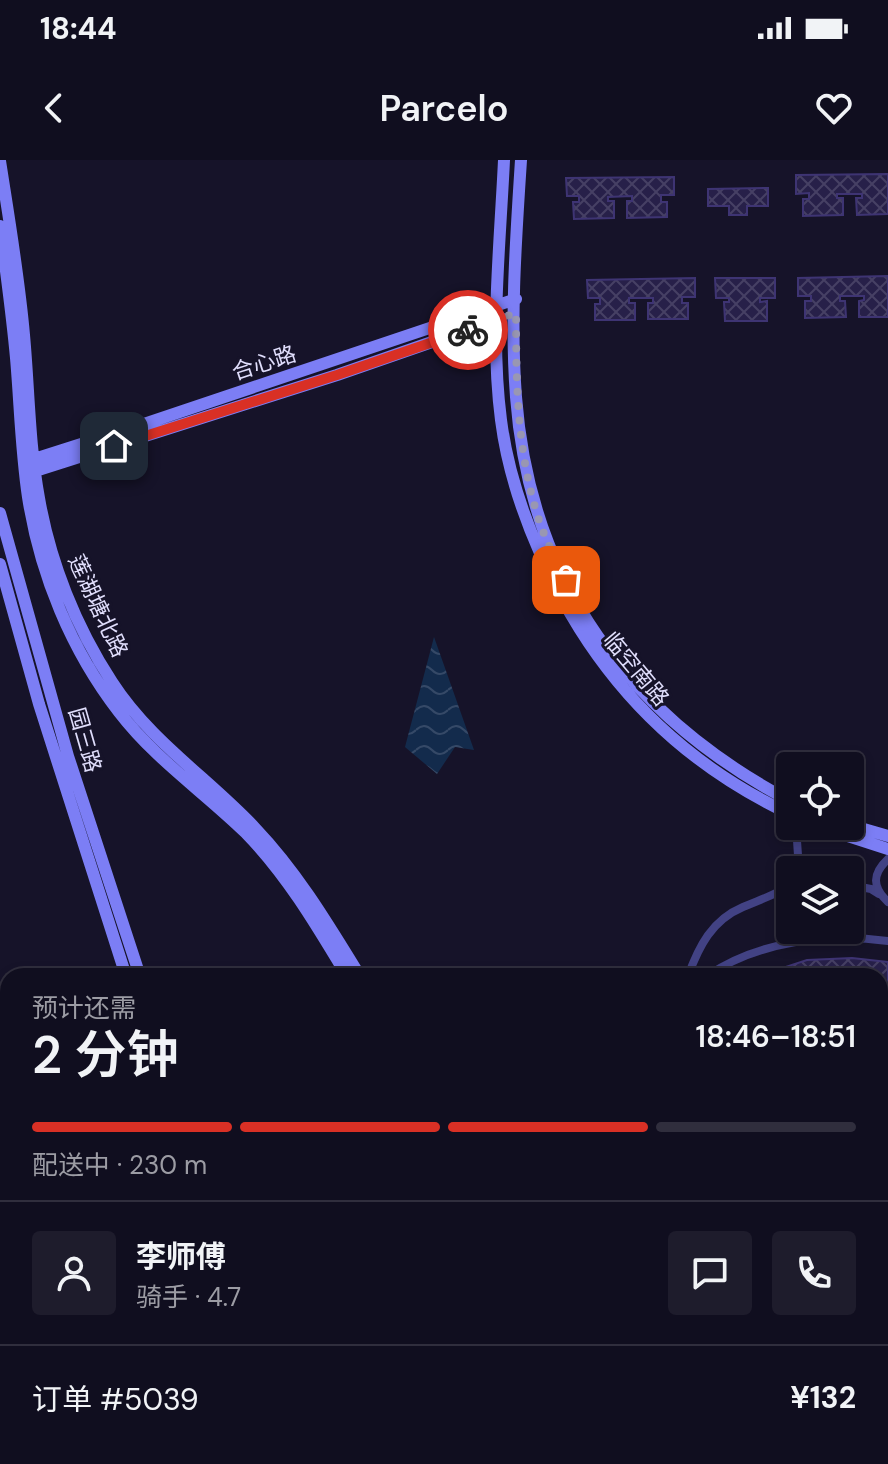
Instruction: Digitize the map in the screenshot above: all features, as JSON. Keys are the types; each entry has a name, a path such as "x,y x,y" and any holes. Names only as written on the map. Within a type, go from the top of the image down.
{"main road":[{"name":"临空南路","path":"504,160 498,305 499,396 511,473 530,530 549,575 582,635 622,688 672,739 739,787 776,805"},
{"name":"临空南路","path":"521,160 516,398 540,523 577,603 620,668 671,721 776,801"},
{"name":"莲湖塘北路","path":"0,161 20,287 33,526 53,592 85,661 131,727 225,814 277,868 342,968"},
{"name":"莲湖塘北路","path":"0,226 30,466 64,588 80,624 113,683 158,740 254,826 285,861 355,968"},
{"name":"合心路","path":"30,466 498,305 516,306"},
{"name":"合心路","path":"30,466 337,375 498,319 516,306"},
{"name":"园三路","path":"0,513 72,769 137,968"},
{"name":"园三路","path":"0,564 39,704 123,968"},
{"path":"864,829 888,836"},
{"path":"860,840 888,849"}],"street":[{"path":"880,895 876,877 888,859"},
{"path":"864,888 871,889 888,902"},
{"path":"691,968 703,941 716,925 733,912 776,891"},
{"path":"721,968 741,957 800,942 842,938 888,941"}],"water":[{"path":"434,637 474,750 455,747 437,774 405,747"}],"building":[{"path":"888,174 888,214 857,215 856,198 862,198 862,194 837,194 837,198 843,198 843,215 803,216 803,199 809,199 809,193 796,194 796,175"},
{"path":"674,177 674,195 661,195 661,202 667,202 667,217 627,218 627,201 632,201 632,196 608,197 608,201 614,201 614,218 574,219 573,202 579,202 579,196 567,196 566,178"},
{"path":"768,188 768,206 747,206 747,215 729,215 729,206 708,206 708,189"},
{"path":"888,276 888,317 859,317 859,301 864,300 864,296 840,296 840,301 845,301 846,317 805,318 805,301 811,301 811,296 798,296 798,278"},
{"path":"695,278 695,297 682,297 682,303 688,303 688,319 648,319 648,303 653,303 653,298 629,298 629,303 635,303 635,320 595,320 595,304 600,304 600,298 588,298 587,280"},
{"path":"715,278 775,278 775,298 760,298 760,302 767,301 767,321 725,321 724,302 729,302 729,298 716,298"},
{"path":"852,958 888,962 888,968 782,968 807,960"}],"way so far":[{"path":"468,330 516,313 516,398 525,458 540,523 566,580"}],"route":[{"path":"114,446 468,330"}]}
